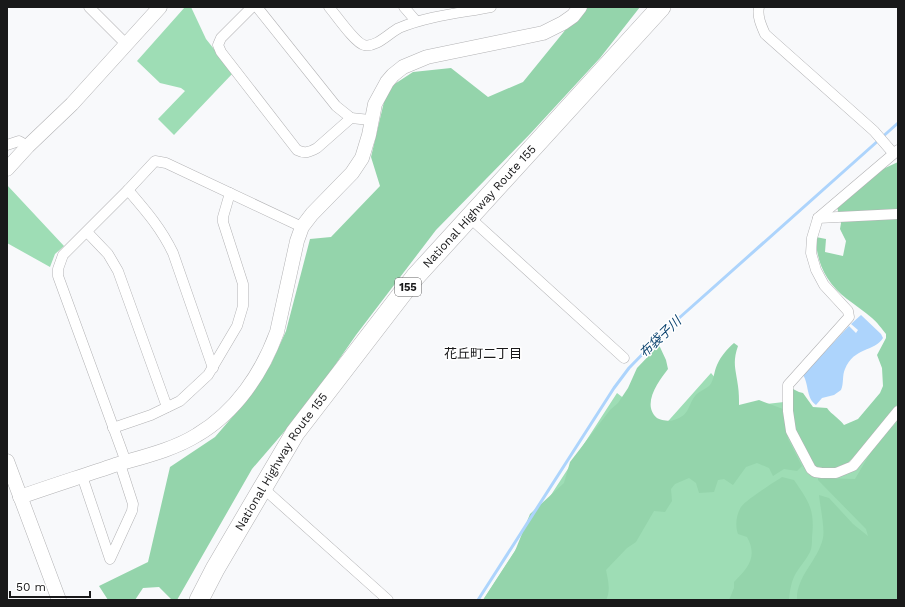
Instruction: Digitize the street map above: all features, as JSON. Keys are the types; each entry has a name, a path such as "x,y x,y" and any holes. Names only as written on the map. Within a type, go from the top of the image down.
{"highway":[{"name":"National Highway Route 155","path":"199,600 295,433 415,277 661,7"}],"street":[{"path":"89,7 127,44"},
{"path":"7,169 28,146 72,104 160,7"},
{"path":"252,7 221,38 218,45 220,52 297,150 304,153 317,148 351,118"},
{"path":"257,7 336,106 351,118 370,120"},
{"path":"329,7 359,43 364,45 377,42 397,29 416,21 477,8 491,7"},
{"path":"404,7 416,21"},
{"path":"20,497 170,448 196,436 227,412 259,372 272,345 277,332 297,241 302,227 312,214 352,173 362,158 375,104 387,82 403,67 436,54 543,33 573,16 580,7"},
{"path":"759,7 760,23 765,34 874,131 893,151 818,218 812,238 810,253 816,270 824,285 848,311 849,317 788,385 788,411 791,431 811,469 815,472 836,473 853,466 898,411"},
{"path":"7,145 19,140 28,146"},
{"path":"82,476 110,559 132,511 133,504 113,428 58,276 58,269 63,255 155,161 166,163 302,227"},
{"path":"128,190 153,219 166,238 173,253 213,368"},
{"path":"113,428 151,415 180,401 208,375 237,326 243,306 243,284 223,222 230,193"},
{"path":"818,218 898,214"},
{"path":"469,217 624,358"},
{"path":"87,232 108,254 118,271 168,407"},
{"path":"7,461 59,600"},
{"path":"262,488 388,600"}],"green space":[{"path":"185,7 191,7 206,39 233,73 174,135 158,119 185,91 181,88 160,83 137,61"},
{"path":"584,7 640,7 600,58 530,134 436,230 356,335 308,404 252,469 177,600 172,600 159,587 143,588 135,600 108,600 99,586 148,562 170,467 215,437 247,400 271,364 286,331 310,239 331,237 380,186 371,157 387,89 413,72 451,68 488,97 523,82"},
{"path":"898,162 898,404 865,445 848,463 835,468 819,469 813,466 795,429 792,415 793,389 803,393 813,407 827,408 844,425 858,419 880,393 883,386 882,368 877,355 886,338 886,334 863,310 847,299 833,286 820,263 816,246 816,237 826,239 825,252 843,256 846,241 840,229 841,223 837,207 883,169"},
{"path":"7,185 64,246 55,254 50,267 7,243"},
{"path":"734,343 738,346 735,362 739,391 739,405 759,400 783,409 788,439 802,466 797,471 784,469 773,476 769,468 757,463 746,467 733,485 724,479 718,480 714,492 699,493 696,483 689,478 675,484 671,489 672,501 665,512 654,511 636,542 627,548 606,570 609,589 606,600 483,600 515,551 530,514 564,483 570,462 610,410 618,403 628,388 637,368 659,345 666,360 668,369 656,386 651,400 651,406 657,418 672,421 683,416 688,410 695,396 710,385 720,359"},
{"path":"711,373 740,407 784,402 807,470 843,473 898,417 898,600 483,600 617,393 662,428"},
{"path":"898,421 898,600 797,600 800,583 817,554 823,538 823,523 819,495 829,498 853,524 868,536 866,529 818,480 818,478 855,479 875,445"},
{"path":"782,477 794,480 810,506 813,527 810,552 794,576 789,600 729,600 734,588 734,582 750,562 752,550 747,537 738,534 736,528 736,520 739,510 760,491"}],"water":[{"path":"861,315 881,334 883,338 875,346 853,357 844,371 841,390 834,395 822,398 816,405 809,395 803,375 849,326 856,333 858,330 851,324"}],"waterway":[{"name":"布袋子川","path":"478,600 614,388 629,368 669,327 898,123"}],"district":[{"name":"花丘町二丁目","path":"483,353"}]}
